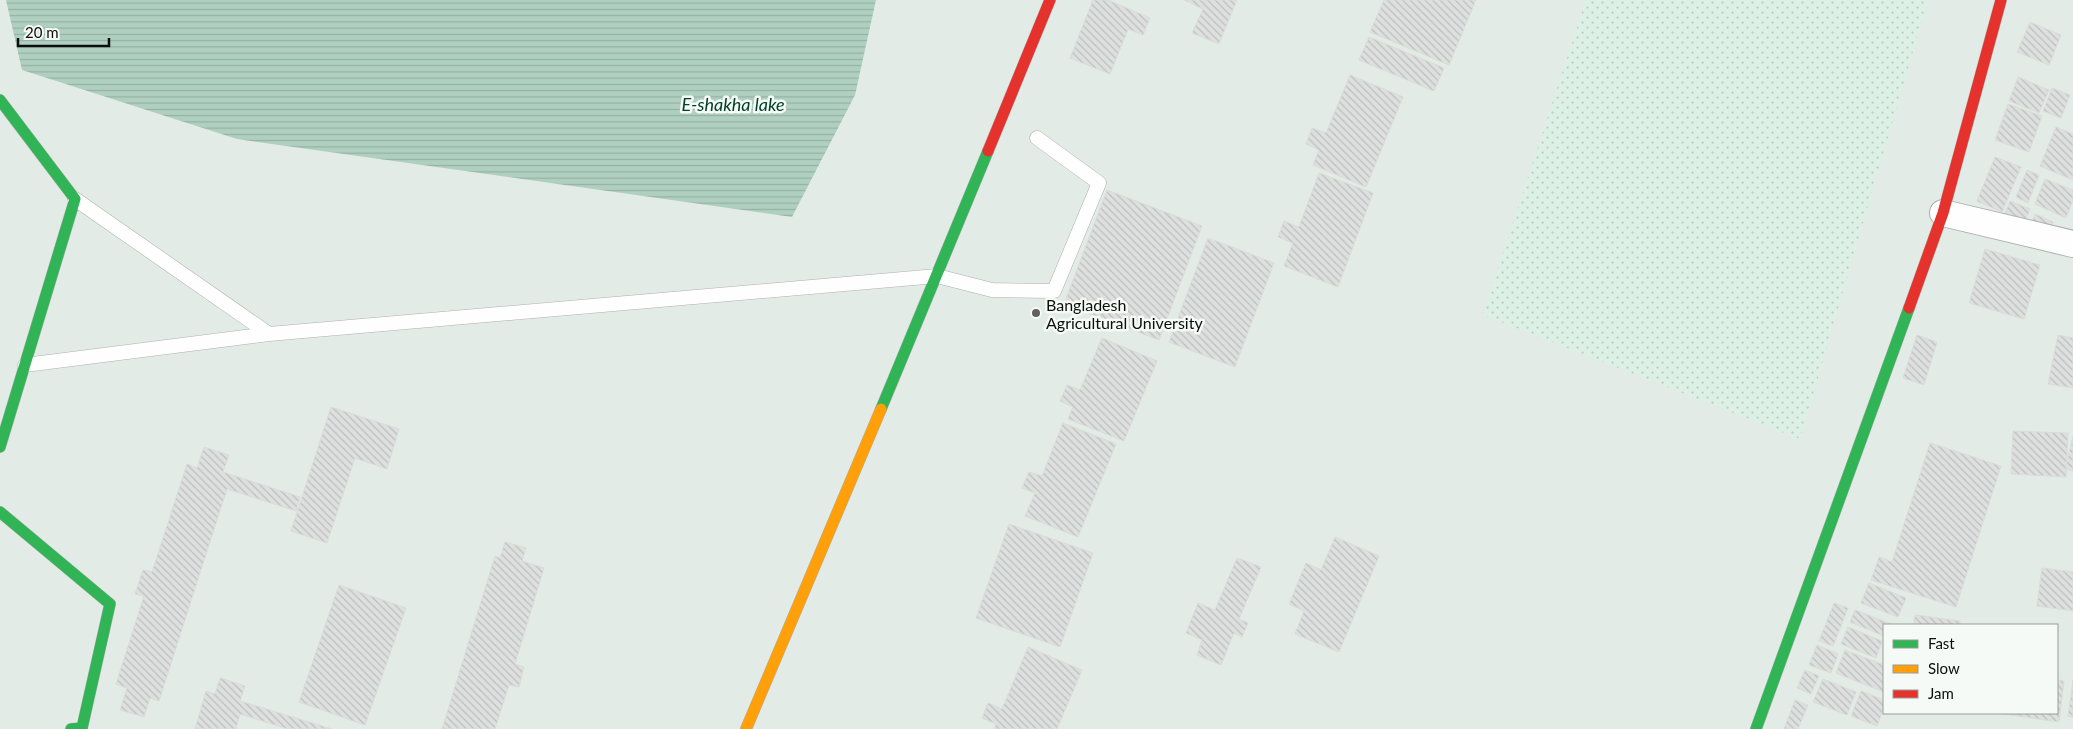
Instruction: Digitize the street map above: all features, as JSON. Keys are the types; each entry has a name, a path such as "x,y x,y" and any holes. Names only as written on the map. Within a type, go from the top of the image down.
{"street":[{"path":"746,729 937,276 1050,0"},
{"path":"1756,729 1943,212 2001,0"},
{"path":"0,100 75,199 0,447"},
{"path":"1943,212 2073,244"},
{"path":"0,512 110,604 82,728 72,729"}],"lane":[{"path":"25,365 269,334 937,276 992,290 1054,291 1099,182 1037,138"},
{"path":"75,199 269,334"}],"shaded area":[{"name":"Bangladesh Agricultural University","path":"0,0 2073,0 2073,729 0,729"},
{"path":"1586,0 1928,0 1800,439 1483,315"}],"water":[{"name":"E-shakha lake","path":"6,0 876,0 855,95 792,217 237,139 22,70"}],"building":[{"path":"1093,0 1108,0 1150,18 1143,35 1128,29 1110,74 1070,58"},
{"path":"1184,0 1237,0 1219,44 1192,33 1203,9"},
{"path":"1384,0 1476,0 1449,65 1370,32"},
{"path":"2030,22 2061,35 2049,65 2017,52"},
{"path":"1369,37 1444,68 1434,91 1359,60"},
{"path":"1350,75 1403,97 1366,187 1313,165 1319,150 1306,144 1312,128 1326,133"},
{"path":"2018,77 2049,90 2039,113 2009,101"},
{"path":"2052,88 2070,95 2061,118 2043,111"},
{"path":"2008,104 2042,116 2029,152 1995,140"},
{"path":"2056,127 2073,134 2073,180 2040,166"},
{"path":"1995,157 2021,167 2002,212 1977,201"},
{"path":"2027,170 2039,175 2028,203 2016,197"},
{"path":"1319,173 1373,193 1338,287 1284,266 1293,243 1278,237 1284,221 1299,227"},
{"path":"2045,179 2073,190 2073,200 2066,218 2035,204"},
{"path":"1107,190 1202,226 1159,340 1064,304"},
{"path":"2010,201 2030,209 2025,221 2005,213"},
{"path":"2035,214 2053,222 2050,232 2031,224"},
{"path":"1208,238 1274,263 1235,367 1169,342"},
{"path":"1985,249 2040,265 2024,319 1969,303"},
{"path":"1917,335 1937,342 1924,385 1903,378"},
{"path":"2058,335 2073,338 2073,388 2048,384"},
{"path":"1102,338 1157,361 1124,441 1068,419 1073,407 1060,401 1067,385 1080,390"},
{"path":"331,407 399,429 387,469 355,458 327,543 291,531"},
{"path":"1063,423 1116,444 1078,537 1025,516 1035,493 1022,488 1029,472 1042,476"},
{"path":"2013,431 2068,433 2066,477 2011,474"},
{"path":"2073,436 2073,471 2065,469"},
{"path":"1930,443 2001,466 1956,607 1871,580 1879,557 1892,562"},
{"path":"204,447 229,455 223,472 300,497 296,511 227,489 159,701 150,698 144,717 120,710 127,688 116,684 144,596 135,594 143,570 152,572 187,464 197,468"},
{"path":"1009,524 1093,553 1060,647 976,618"},
{"path":"1335,537 1379,556 1339,652 1295,634 1304,611 1289,604 1306,563 1321,570"},
{"path":"505,542 526,548 522,561 544,568 515,664 524,667 519,687 509,685 495,729 442,729 495,556 500,558"},
{"path":"1237,558 1261,567 1239,619 1248,623 1242,637 1234,633 1221,665 1197,655 1202,640 1186,633 1198,603 1215,610"},
{"path":"2042,568 2073,572 2073,611 2037,606"},
{"path":"1869,583 1906,598 1898,617 1861,603"},
{"path":"339,585 406,608 365,725 299,702"},
{"path":"1834,603 1848,608 1833,646 1819,641"},
{"path":"1855,610 1891,624 1883,624 1883,636 1850,622"},
{"path":"1915,615 1960,621 1960,624 1914,624"},
{"path":"1848,627 1882,641 1876,658 1841,644"},
{"path":"1817,645 1838,654 1831,673 1809,665"},
{"path":"1028,647 1082,670 1057,729 994,729 996,724 982,718 988,703 1002,709"},
{"path":"1845,650 1883,665 1883,692 1836,673"},
{"path":"1805,670 1819,676 1811,694 1797,688"},
{"path":"220,678 245,686 240,701 332,729 288,729 240,714 236,729 195,729 206,691 215,694"},
{"path":"1823,679 1856,692 1847,715 1813,702"},
{"path":"2058,680 2064,681 2059,722 2005,714 2058,714"},
{"path":"2073,680 2073,717 2068,716"},
{"path":"1861,691 1883,700 1883,710 1877,726 1851,716"},
{"path":"1795,700 1808,705 1798,729 1784,729"}],"traffic: fast":[{"path":"0,100 75,199 0,447"},
{"path":"881,409 988,151"},
{"path":"1756,729 1909,308"},
{"path":"0,512 110,604 82,728 71,729"}],"traffic: slow":[{"path":"746,729 881,409"}],"traffic: jam":[{"path":"988,151 1050,0"},
{"path":"1909,308 1943,213 2001,0"}],"place":[{"name":"Bangladesh Agricultural University","path":"1036,313"}]}
